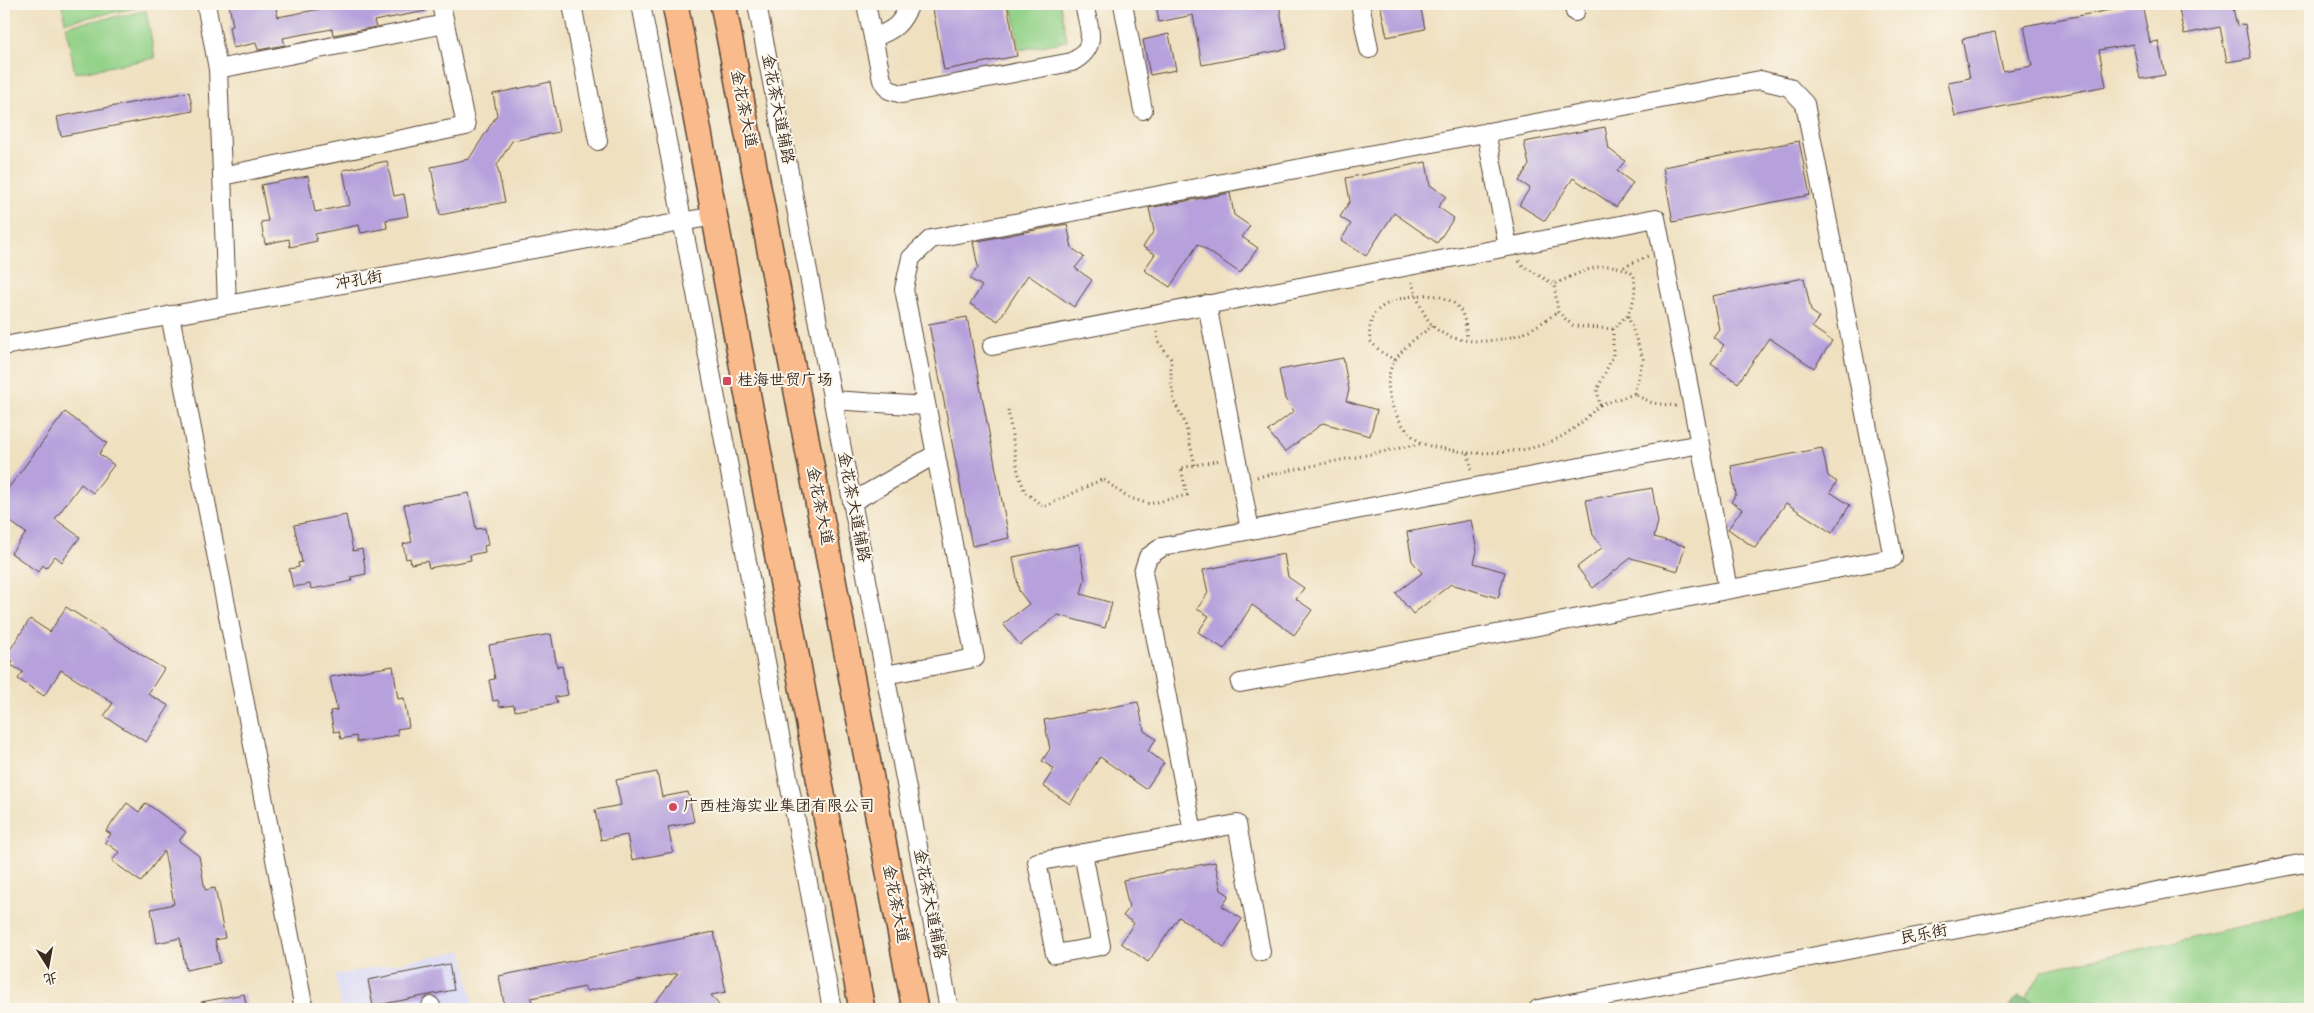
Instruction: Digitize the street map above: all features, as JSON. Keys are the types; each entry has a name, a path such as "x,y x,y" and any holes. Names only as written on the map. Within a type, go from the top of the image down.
{"highway":[{"path":"675,4 862,1009"},
{"name":"金花茶大道","path":"723,4 915,1009"}],"street":[{"path":"206,4 218,69 228,305"},
{"path":"222,176 466,126 441,4"},
{"path":"572,4 598,141"},
{"path":"641,4 832,1009"},
{"name":"金花茶大道辅路","path":"756,4 949,1009"},
{"path":"866,4 882,80 888,90 902,94 1072,62 1084,56 1091,42 1084,4"},
{"path":"873,38 892,31 906,14 910,4"},
{"path":"1123,4 1143,110"},
{"path":"1360,4 1369,49"},
{"path":"218,69 445,24"},
{"path":"885,675 975,658 904,289 911,258 931,239 1760,80 1789,87 1806,104 1893,558 1240,683"},
{"path":"1486,132 1508,247"},
{"name":"冲孔街","path":"4,346 714,216"},
{"path":"992,346 1656,218 1728,589"},
{"path":"1207,304 1250,530"},
{"path":"170,316 304,1009"},
{"path":"832,400 926,406"},
{"path":"1193,832 1143,572 1148,557 1162,547 1700,444"},
{"path":"852,502 936,454"},
{"path":"1083,853 1101,946 1055,954 1038,862 1083,853 1237,824 1262,952"},
{"name":"民乐街","path":"1538,1009 2310,862"}],"path":[{"path":"1508,247 1523,266 1554,284"},
{"path":"1554,284 1597,266 1624,267 1662,250"},
{"path":"1408,266 1416,296 1433,326 1447,336 1479,341 1505,339 1526,331 1558,312"},
{"path":"1554,284 1558,312 1573,326 1614,329 1628,316 1636,294 1634,275 1624,267"},
{"path":"1395,360 1381,352 1370,341 1369,326 1376,312 1394,301 1416,296 1434,295 1451,301 1463,315 1467,339"},
{"path":"1156,314 1158,341 1171,359 1174,401 1184,423 1195,465"},
{"path":"1628,316 1643,360 1634,394"},
{"path":"1421,444 1405,430 1392,408 1388,382 1395,360 1415,339 1433,326"},
{"path":"1600,405 1597,390 1614,356 1614,329"},
{"path":"1240,480 1421,444 1468,453 1523,450 1549,443 1570,432 1600,405 1634,394 1652,403 1693,408"},
{"path":"1008,410 1018,472 1025,492 1044,507 1103,479 1127,498 1149,504 1187,495 1181,468 1236,457"},
{"path":"1468,453 1476,487"}],"shaded area":[{"path":"463,951 474,1009 341,1009 335,975"}],"green space":[{"path":"62,4 140,4 141,7 65,22"},
{"path":"1012,4 1060,4 1067,41 1020,50"},
{"path":"146,11 155,58 75,73 66,26"},
{"path":"2310,903 2310,1009 2019,1009 2043,970 2242,927"},
{"path":"2018,996 2054,1009 2007,1009"}],"building":[{"path":"229,4 275,4 278,17 331,7 330,4 425,4 426,11 374,21 376,27 333,35 332,29 283,38 285,45 258,50 256,43 233,48 229,27 233,26"},
{"path":"932,4 1007,4 1017,56 944,70"},
{"path":"1156,4 1279,4 1287,49 1202,65 1193,15 1159,22"},
{"path":"1380,4 1420,4 1425,29 1387,37"},
{"path":"2142,4 2150,43 2158,41 2165,75 2140,79 2133,44 2099,50 2106,86 1955,116 1948,82 1970,78 1962,39 1995,32 2003,71 2032,66 2024,26"},
{"path":"2178,4 2232,4 2237,26 2245,24 2251,58 2227,62 2220,27 2184,34"},
{"path":"1169,34 1176,70 1150,75 1143,40"},
{"path":"550,82 559,132 512,141 497,165 505,202 440,215 431,167 469,159 497,115 493,94"},
{"path":"189,92 193,111 61,136 57,117"},
{"path":"1605,127 1609,149 1625,161 1617,171 1633,183 1616,207 1573,178 1545,221 1519,205 1530,188 1519,181 1529,165 1524,142"},
{"path":"1799,141 1810,195 1673,222 1663,167"},
{"path":"387,161 394,196 404,194 408,216 386,220 387,228 361,233 359,225 315,234 317,241 290,247 289,239 265,244 261,222 268,221 261,185 308,176 315,212 350,205 343,170"},
{"path":"1426,162 1430,185 1446,196 1438,207 1454,218 1437,243 1394,213 1366,256 1341,240 1351,224 1340,217 1350,201 1346,178"},
{"path":"1230,193 1234,215 1250,226 1242,237 1258,248 1240,273 1198,244 1170,287 1144,270 1155,254 1143,247 1154,231 1149,208"},
{"path":"1067,224 1072,248 1084,257 1075,268 1092,280 1074,307 1028,275 998,321 970,304 982,286 970,279 978,267 973,242"},
{"path":"1804,278 1811,311 1819,317 1812,327 1832,341 1814,368 1769,338 1738,383 1711,364 1724,345 1713,337 1719,329 1712,296"},
{"path":"967,317 1009,538 972,546 929,324"},
{"path":"1343,358 1349,390 1346,401 1377,410 1370,436 1323,423 1285,452 1268,431 1294,411 1285,399 1279,370"},
{"path":"65,412 107,443 99,454 114,465 93,493 81,484 55,519 80,537 62,562 55,556 46,568 43,565 38,572 11,553 26,533 4,517 4,494"},
{"path":"1822,448 1828,476 1837,482 1830,492 1850,505 1832,533 1786,503 1755,548 1728,529 1742,509 1731,502 1736,494 1731,466"},
{"path":"1652,488 1658,522 1654,537 1685,546 1678,571 1631,558 1593,588 1577,567 1603,547 1593,535 1586,500"},
{"path":"469,493 476,529 485,528 488,545 484,546 485,552 470,555 471,560 429,568 427,561 411,564 410,558 406,559 403,544 412,542 404,505"},
{"path":"346,515 353,551 362,549 366,574 351,577 352,581 323,587 311,589 310,584 293,587 289,569 299,567 298,563 302,562 294,525"},
{"path":"1471,520 1477,551 1474,563 1505,572 1498,598 1451,584 1413,614 1396,593 1422,573 1412,561 1407,532"},
{"path":"1079,544 1085,579 1081,594 1112,603 1105,628 1058,615 1020,645 1003,624 1029,604 1019,591 1013,557"},
{"path":"1284,554 1288,577 1304,588 1296,599 1312,610 1294,635 1252,605 1224,649 1198,632 1209,616 1197,609 1208,593 1203,570"},
{"path":"66,607 164,669 148,694 169,706 146,742 104,716 113,703 61,670 44,696 18,679 23,672 11,665 13,661 6,656 30,619 50,632"},
{"path":"551,634 557,667 562,666 568,695 555,697 557,703 515,711 514,705 500,707 498,700 493,701 489,680 495,679 489,645"},
{"path":"393,666 398,699 404,698 409,727 397,729 398,735 371,740 357,742 356,736 341,739 339,731 334,732 330,711 337,710 330,677"},
{"path":"1138,702 1144,731 1156,739 1148,751 1164,763 1146,789 1100,757 1070,804 1043,786 1054,769 1042,761 1050,749 1044,720"},
{"path":"657,772 662,797 688,792 694,822 668,827 673,852 632,860 627,835 601,840 595,810 621,805 616,780"},
{"path":"127,803 139,812 146,803 186,832 179,841 199,856 205,890 215,888 225,938 215,940 220,963 186,970 180,938 157,943 151,909 174,904 164,851 141,882 112,861 119,852 105,842 111,834 106,831"},
{"path":"1215,862 1221,890 1229,895 1222,906 1242,919 1224,947 1179,917 1148,962 1121,943 1134,923 1123,916 1129,908 1123,880"},
{"path":"714,932 726,992 711,995 722,1009 650,1009 678,973 586,991 585,987 531,998 534,1009 505,1009 499,976"},
{"path":"449,964 454,990 373,1006 368,980"},
{"path":"244,994 247,1009 202,1009 201,1002"}],"place":[{"name":"桂海世贸广场","path":"727,381"},
{"name":"广西桂海实业集团有限公司","path":"673,807"}]}
